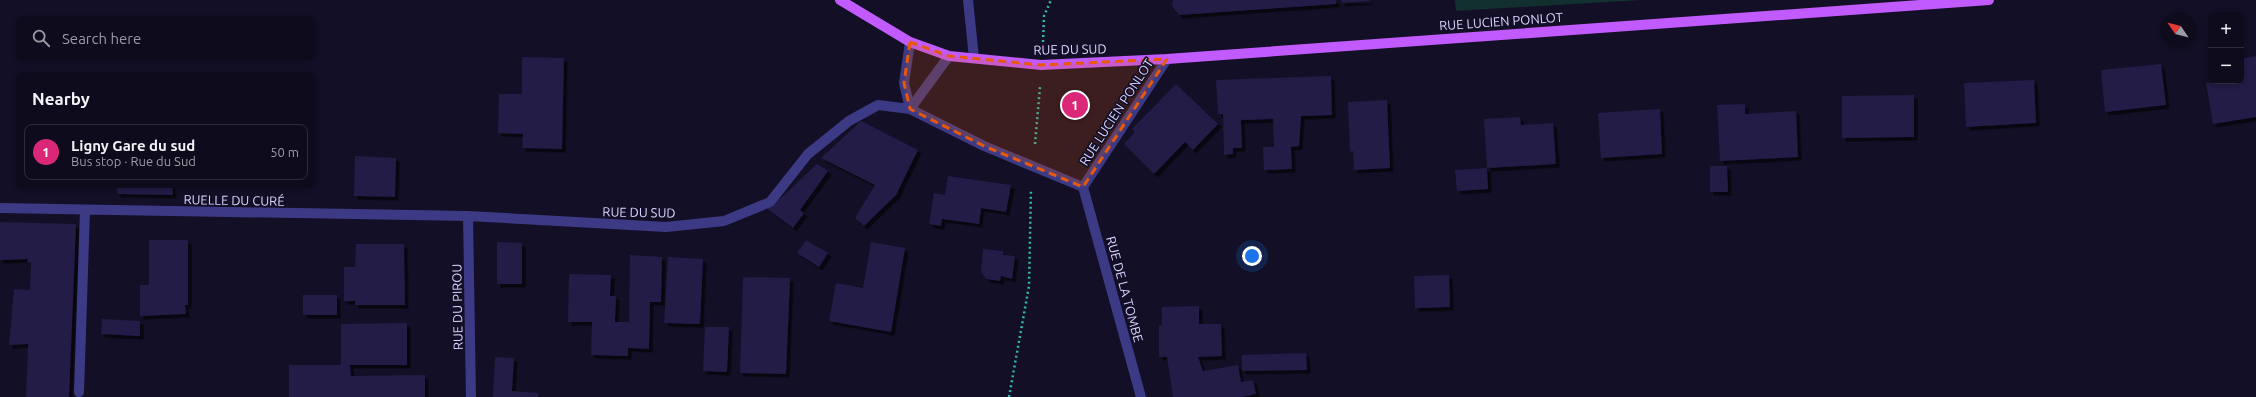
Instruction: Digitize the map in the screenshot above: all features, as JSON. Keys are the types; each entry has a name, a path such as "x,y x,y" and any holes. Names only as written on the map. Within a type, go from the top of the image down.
{"main road":[{"name":"RUE DU SUD","path":"840,0 910,42 949,56 1041,65 1167,59"},
{"name":"RUE LUCIEN PONLOT","path":"1167,59 1989,0"}],"street":[{"path":"968,0 974,58"},
{"path":"910,42 904,84 910,109"},
{"path":"910,109 949,56"},
{"name":"RUE LUCIEN PONLOT","path":"1083,187 1167,59"},
{"name":"RUE DU SUD","path":"468,216 666,228 724,221 770,202 808,154 849,122 878,105 910,109 984,146 1083,187"},
{"name":"RUE DE LA TOMBE","path":"1083,187 1141,397"},
{"name":"RUELLE DU CURÉ","path":"0,208 468,216"},
{"path":"79,392 85,210"},
{"name":"RUE DU PIROU","path":"468,216 472,397"}],"path":[{"path":"1009,397 1029,286 1030,199 1044,16 1051,0"}],"highlighted area":[{"path":"910,42 949,56 1041,65 1167,59 1083,187 984,146 910,109 904,83"}],"green space":[{"path":"1455,0 1642,0 1456,11"}],"building":[{"path":"1173,0 1336,0 1336,4 1179,15 1172,6"},
{"path":"1341,0 1370,0 1370,1 1342,3"},
{"path":"2256,56 2256,117 2213,124 2206,83 2244,84 2244,58"},
{"path":"522,57 564,58 562,149 522,148 523,134 498,133 499,94 522,94"},
{"path":"2161,64 2166,105 2105,112 2101,70"},
{"path":"1331,76 1332,115 1301,116 1299,146 1291,147 1292,169 1264,170 1263,147 1274,147 1273,119 1241,120 1242,148 1233,148 1233,154 1224,155 1223,114 1218,114 1216,80"},
{"path":"2034,80 2036,123 1966,127 1964,83"},
{"path":"1176,84 1218,124 1193,150 1185,142 1154,174 1124,144 1135,132 1132,129"},
{"path":"1914,95 1914,137 1842,138 1842,96"},
{"path":"1387,100 1390,168 1354,170 1353,151 1350,152 1348,102"},
{"path":"1745,104 1745,114 1796,111 1798,157 1720,161 1717,105"},
{"path":"1660,109 1662,154 1601,158 1598,113"},
{"path":"1520,117 1521,125 1553,123 1556,164 1487,168 1484,119"},
{"path":"861,121 918,150 896,195 864,226 855,218 875,185 821,158"},
{"path":"355,156 396,158 395,197 354,196"},
{"path":"817,164 828,171 800,210 804,213 793,228 765,207 782,197"},
{"path":"1710,166 1727,166 1728,192 1710,192"},
{"path":"1487,168 1488,189 1457,191 1455,170"},
{"path":"948,176 1011,185 1006,212 981,208 979,224 942,219 941,226 929,224 934,193 945,195"},
{"path":"118,188 172,188 173,195 117,194"},
{"path":"0,222 76,224 69,397 26,397 28,344 9,345 14,289 30,290 31,263 27,262 28,259 0,260"},
{"path":"149,240 188,240 188,305 185,305 186,314 140,316 140,285 149,285"},
{"path":"806,240 828,253 819,267 797,253"},
{"path":"497,242 522,243 522,284 497,284"},
{"path":"871,242 905,248 891,332 829,321 836,283 863,288"},
{"path":"356,244 404,244 405,305 355,305 355,301 344,301 344,267 355,267"},
{"path":"983,249 1003,251 1003,255 1015,256 1012,279 1001,276 1000,281 986,279 981,272"},
{"path":"630,255 662,257 661,302 650,302 649,349 628,348 628,356 591,355 592,322 568,322 569,274 611,275 610,296 616,296 615,322 629,322"},
{"path":"668,257 703,259 700,324 664,323"},
{"path":"1449,275 1450,307 1415,308 1414,276"},
{"path":"743,277 790,278 786,374 740,373"},
{"path":"303,295 337,295 337,315 303,315"},
{"path":"1199,306 1199,324 1221,324 1222,356 1198,357 1203,371 1238,365 1241,382 1253,380 1256,394 1242,397 1173,397 1167,357 1159,357 1159,325 1162,325 1162,307"},
{"path":"102,319 140,321 140,336 101,334"},
{"path":"407,323 407,365 350,365 351,376 425,375 425,397 289,397 289,365 341,365 341,324"},
{"path":"705,327 729,327 727,372 703,371"},
{"path":"1306,353 1307,370 1242,371 1242,355"},
{"path":"495,357 514,358 512,391 538,393 538,397 493,397"}],"place":[{"name":"Ligny Gare du sud","path":"1075,105"}]}
